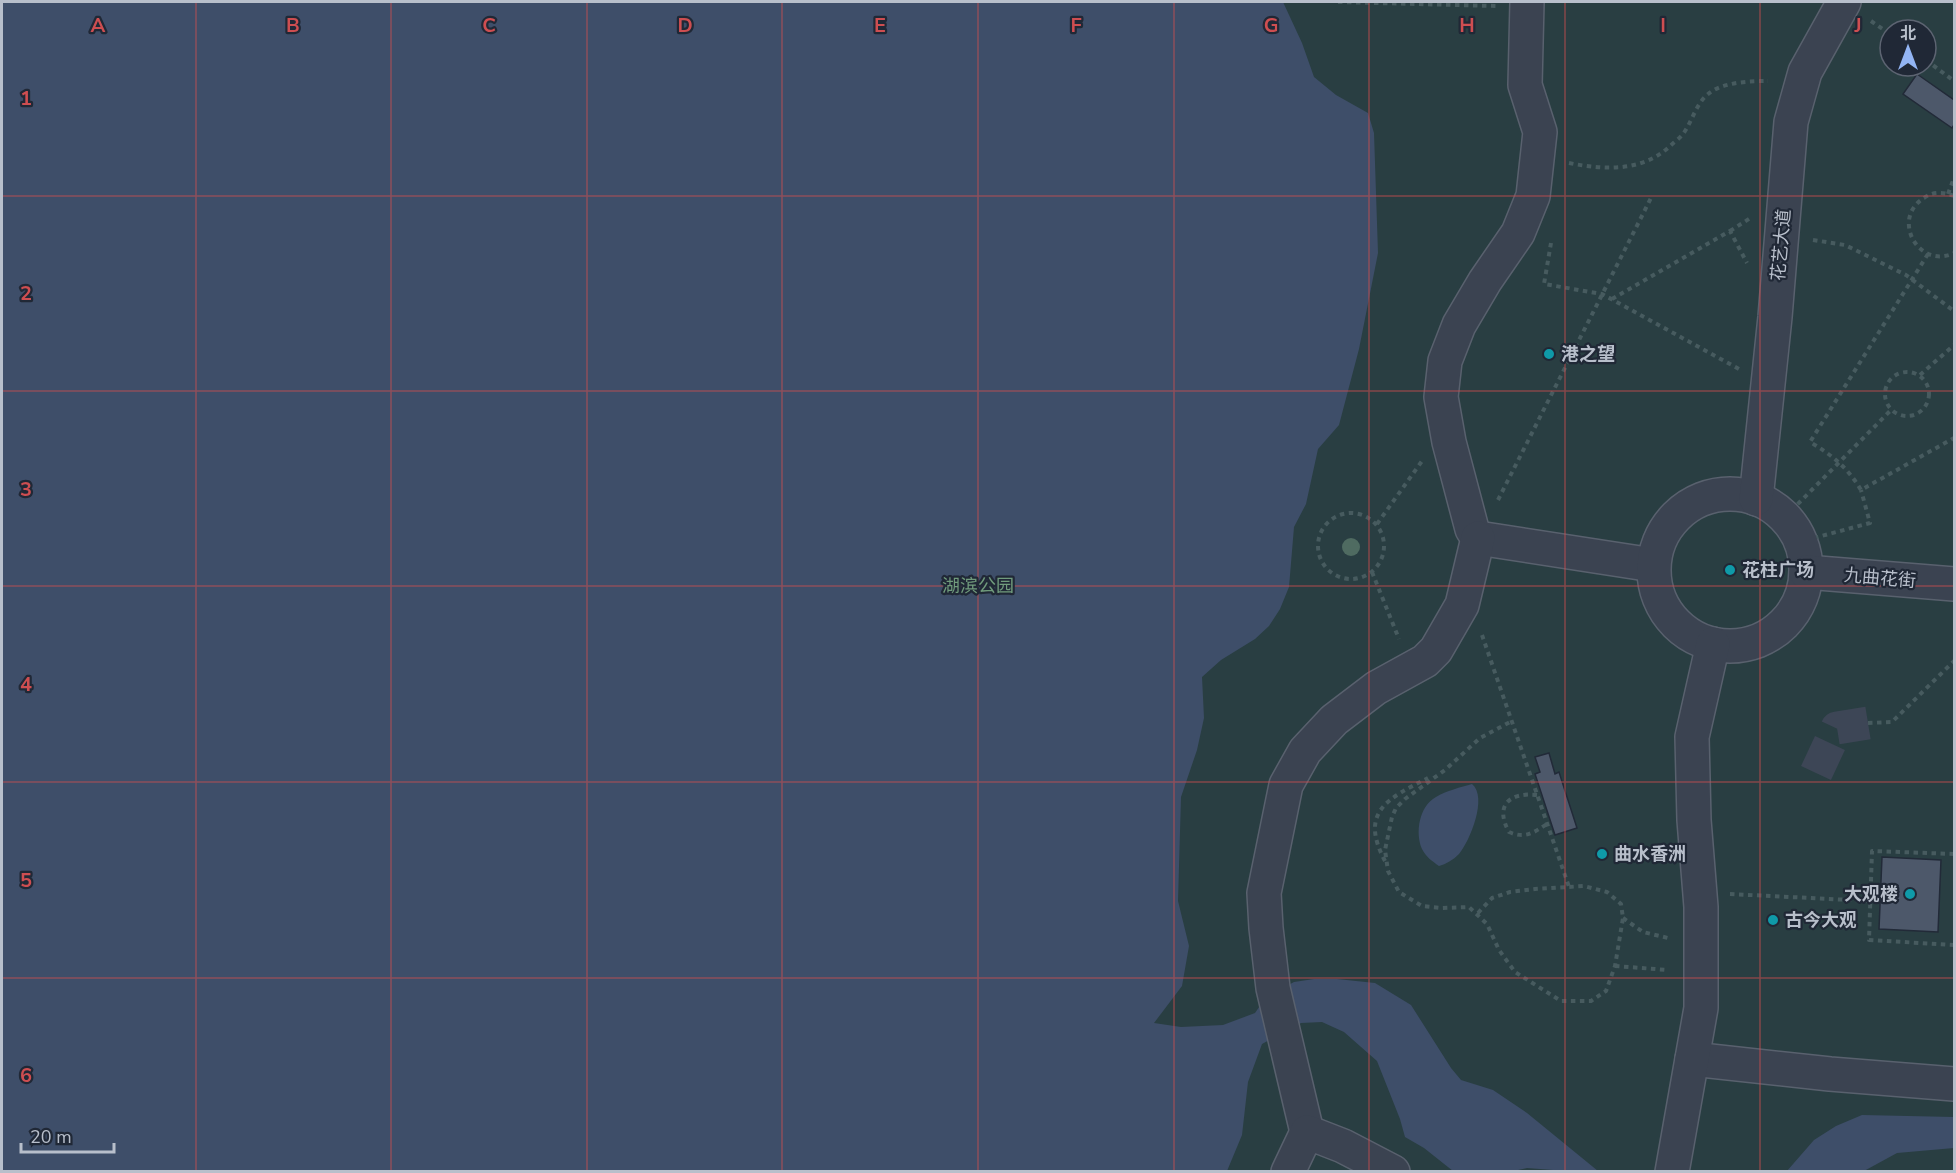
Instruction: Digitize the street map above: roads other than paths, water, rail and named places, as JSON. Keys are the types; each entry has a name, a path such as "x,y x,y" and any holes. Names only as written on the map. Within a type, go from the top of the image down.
{"lane":[{"name":"花艺大道","path":"1756,499 1791,122 1805,72 1844,2"},
{"path":"1527,4 1525,85 1540,132 1533,196 1518,233 1485,281 1459,325 1445,361 1441,397 1447,426 1472,529 1479,538 1653,565"},
{"path":"1722,495 1739,495 1771,506 1797,544 1804,588 1789,618 1777,630 1762,639 1730,646 1713,644 1695,638 1680,628 1668,614 1659,598 1653,565 1658,545 1665,530 1677,516 1690,506 1705,499 1722,495"},
{"path":"1288,1172 1307,1132 1273,988 1264,893 1286,785 1305,751 1334,720 1376,688 1425,661 1436,650 1462,604 1479,538"},
{"name":"九曲花街","path":"1797,544 1954,584"},
{"path":"1672,1172 1701,1008 1701,937 1692,737 1713,644"},
{"path":"1692,1059 1830,1074 1954,1084"},
{"path":"1307,1132 1343,1146 1393,1172"}],"water":[{"name":"湖滨公园","path":"2,2 1283,2 1302,43 1314,77 1336,95 1368,113 1374,133 1378,253 1359,349 1339,425 1318,449 1306,504 1294,527 1289,587 1280,609 1269,626 1255,639 1221,660 1202,677 1204,718 1197,750 1181,797 1178,901 1189,946 1182,986 1154,1023 1181,1027 1223,1025 1255,1013 1266,997 1294,982 1337,979 1375,983 1411,1005 1461,1080 1493,1090 1527,1113 1598,1171 1527,1168 1509,1172 1453,1171 1424,1148 1405,1137 1377,1061 1344,1032 1322,1022 1301,1023 1262,1044 1248,1082 1242,1135 1227,1171 2,1172"},
{"path":"1472,784 1476,790 1478,808 1472,830 1459,854 1439,866 1425,854 1420,843 1419,828 1422,813 1430,801 1436,797"},
{"path":"1862,1115 1954,1117 1954,1148 1897,1153 1864,1171 1787,1171 1814,1140 1836,1126"}],"tunnel":[{"path":"1816,773 1837,728 1868,723"}],"place":[{"name":"港之望","path":"1549,354"},
{"name":"花柱广场","path":"1730,570"},
{"name":"曲水香洲","path":"1602,854"},
{"name":"大观楼","path":"1910,894"},
{"name":"古今大观","path":"1773,920"}]}
